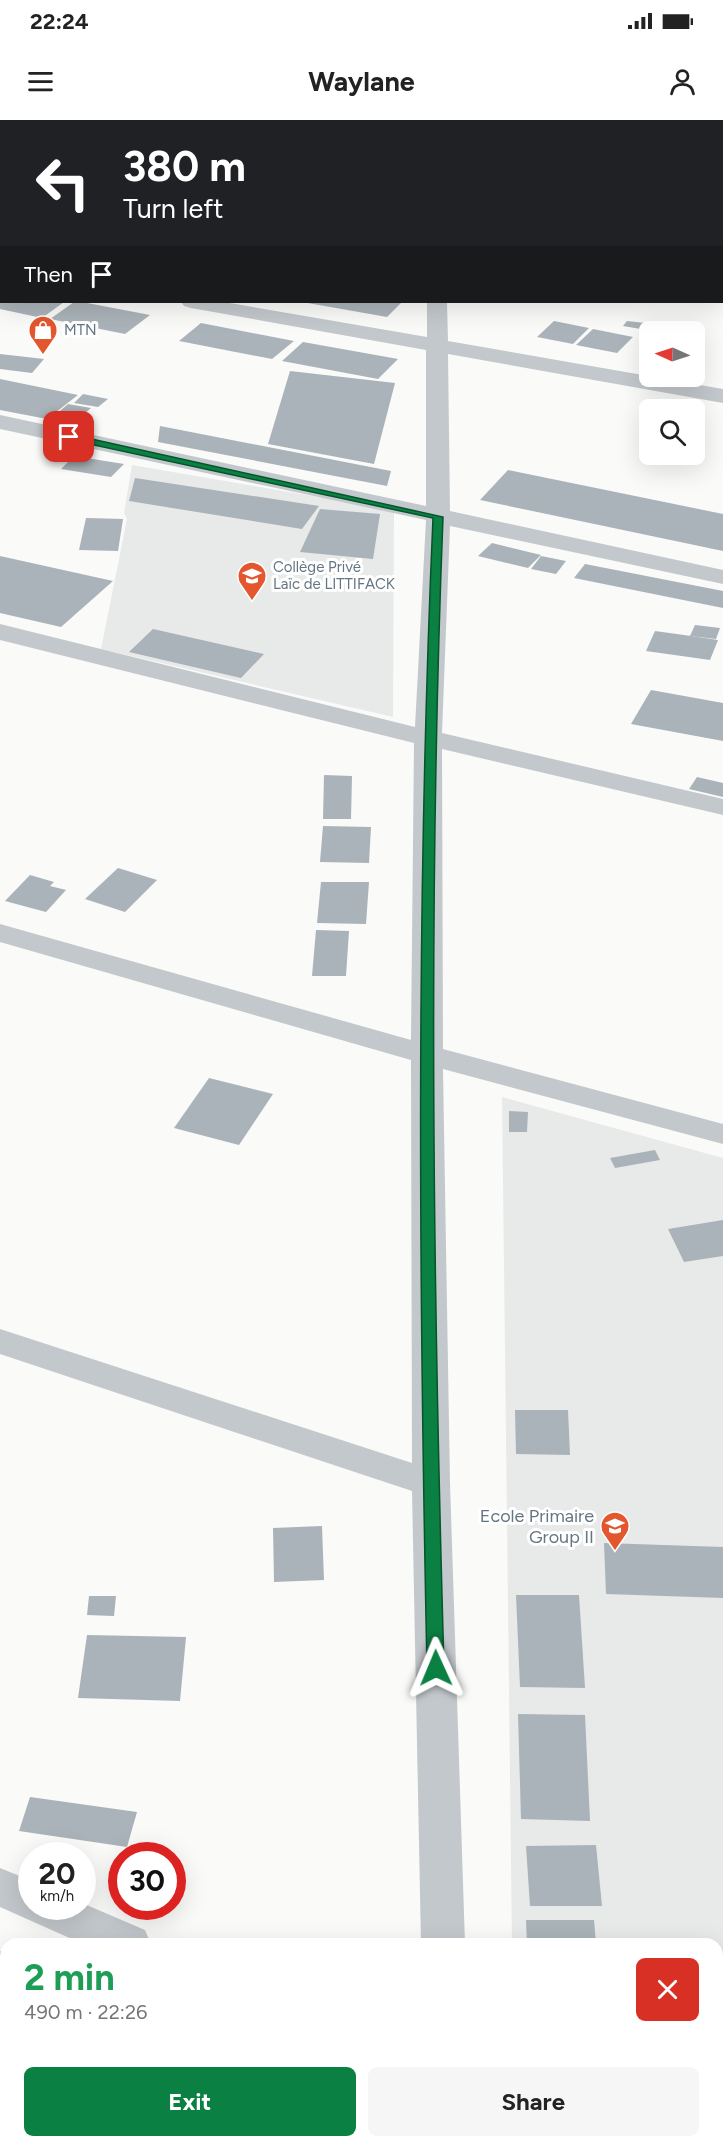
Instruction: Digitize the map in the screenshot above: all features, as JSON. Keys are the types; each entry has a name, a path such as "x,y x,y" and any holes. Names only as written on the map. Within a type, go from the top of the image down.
{"street":[{"path":"197,303 723,396"},
{"path":"437,303 438,517 429,738 428,1055 431,1484 443,1938"},
{"path":"0,422 723,577"},
{"path":"0,632 429,738 723,807"},
{"path":"0,933 428,1055 723,1134"},
{"path":"0,1341 431,1484"},
{"path":"0,1887 18,1895"},
{"path":"75,1920 116,1938"}],"shaded area":[{"name":"Collège Privé Laïc de LITTIFACK","path":"132,465 394,510 393,717 101,649 127,519 124,513"},
{"name":"Ecole Primaire Group II","path":"502,1097 723,1158 723,1938 512,1938"}],"building":[{"path":"0,303 63,303 42,318 0,309"},
{"path":"73,303 87,303 150,315 125,334 50,319"},
{"path":"308,303 401,303 387,317"},
{"path":"554,321 589,328 573,344 537,337"},
{"path":"627,321 639,322 639,329 623,326"},
{"path":"201,323 294,341 272,359 179,341"},
{"path":"593,329 633,337 617,353 576,345"},
{"path":"303,342 398,359 378,379 282,361"},
{"path":"0,354 44,359 32,373 0,369"},
{"path":"290,371 395,383 374,464 268,444"},
{"path":"0,379 78,395 47,419 0,410"},
{"path":"83,394 108,399 98,407 74,403"},
{"path":"68,404 91,408 83,415 60,411"},
{"path":"160,426 391,471 387,486 158,442"},
{"path":"74,456 124,464 111,477 61,469"},
{"path":"508,470 723,514 723,551 480,500"},
{"path":"135,478 319,506 302,529 129,501"},
{"path":"320,509 380,514 373,559 300,552"},
{"path":"86,518 123,519 118,551 79,550"},
{"path":"492,543 541,555 528,568 478,556"},
{"path":"0,556 113,581 61,627 0,613"},
{"path":"541,556 566,561 556,574 531,569"},
{"path":"585,564 723,591 723,608 574,578"},
{"path":"695,625 720,628 716,639 690,636"},
{"path":"153,629 264,654 241,678 129,652"},
{"path":"655,631 718,640 710,660 646,651"},
{"path":"651,690 723,703 723,741 631,724"},
{"path":"324,775 352,776 351,819 323,819"},
{"path":"697,777 723,783 723,797 689,789"},
{"path":"323,826 371,827 369,863 320,862"},
{"path":"118,868 157,880 125,912 85,899"},
{"path":"30,875 54,882 50,886 66,890 46,912 5,901"},
{"path":"321,882 369,882 366,924 317,923"},
{"path":"316,930 349,931 346,976 312,976"},
{"path":"209,1078 273,1094 239,1145 174,1128"},
{"path":"509,1111 528,1112 527,1132 509,1132"},
{"path":"655,1150 660,1160 615,1168 610,1158"},
{"path":"723,1220 723,1256 684,1262 668,1229"},
{"path":"515,1410 568,1410 570,1455 516,1454"},
{"path":"322,1526 324,1580 274,1582 273,1528"},
{"path":"604,1543 723,1547 723,1598 606,1594"},
{"path":"516,1595 579,1595 585,1688 520,1687"},
{"path":"89,1596 116,1596 114,1616 87,1615"},
{"path":"87,1635 186,1637 180,1701 78,1698"},
{"path":"518,1714 585,1715 590,1821 521,1819"},
{"path":"30,1797 137,1812 128,1842 108,1842 108,1844 19,1831"},
{"path":"596,1845 602,1906 530,1906 526,1846"},
{"path":"526,1920 594,1920 596,1938 527,1938"}],"place":[{"name":"MTN","path":"43,356"},
{"name":"Collège Privé Laïc de LITTIFACK","path":"252,602"},
{"name":"Ecole Primaire Group II","path":"615,1552"}],"route":[{"path":"69,437 438,517 429,738 428,1032 431,1484 436,1668"}]}
